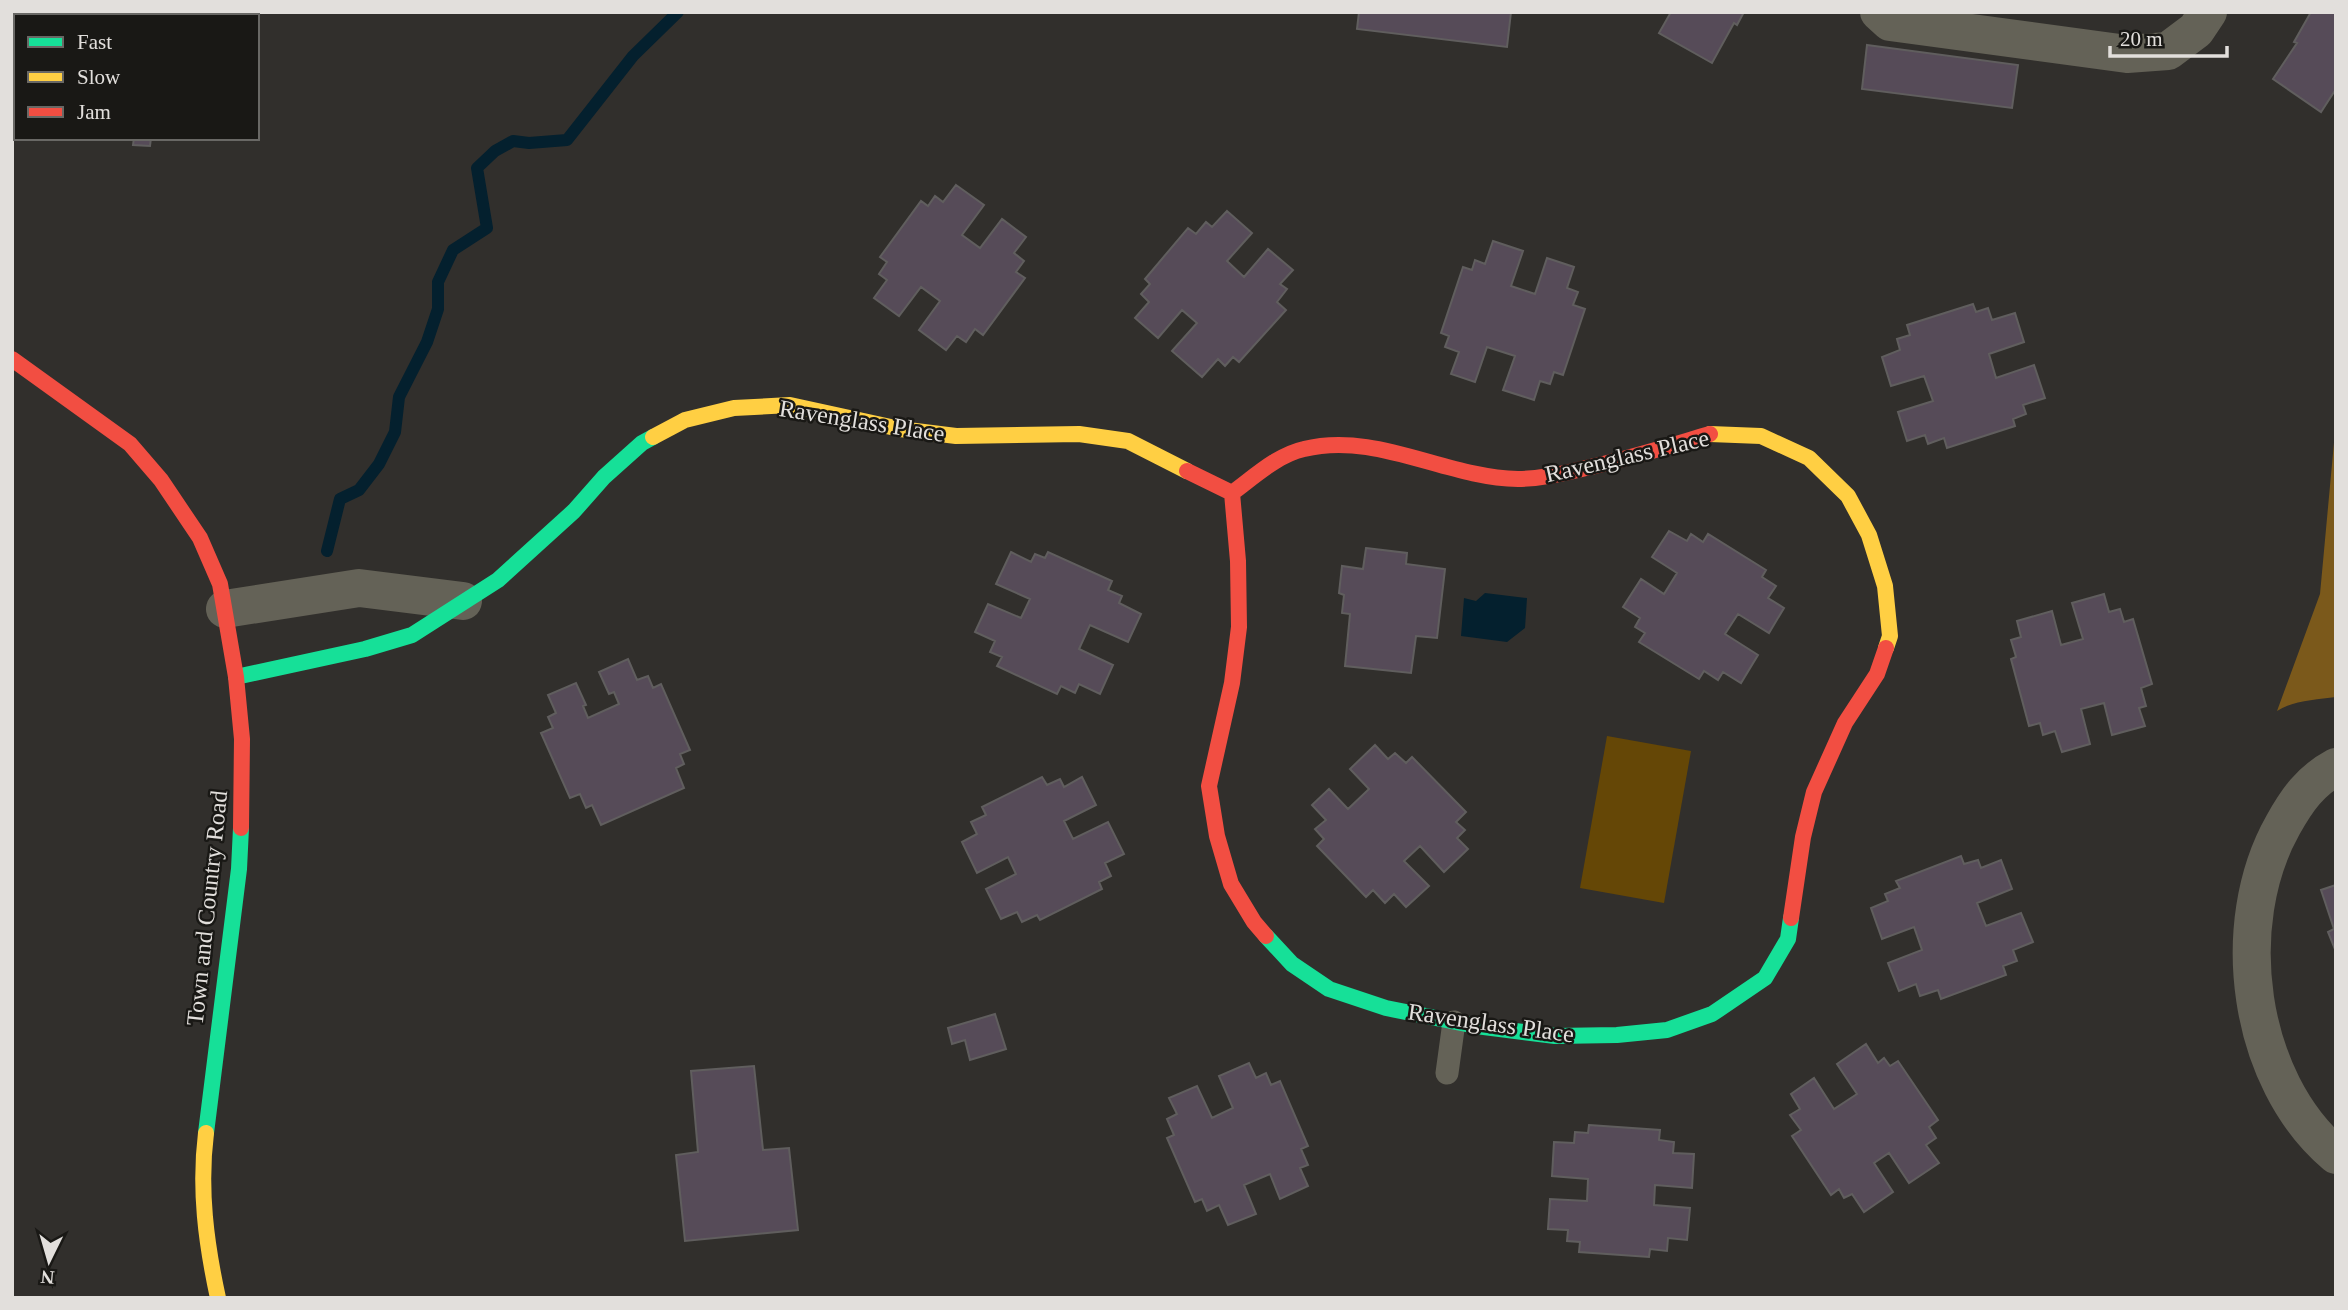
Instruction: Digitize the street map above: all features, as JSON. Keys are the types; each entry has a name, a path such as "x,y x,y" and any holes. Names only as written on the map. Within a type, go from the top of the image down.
{"street":[{"path":"1879,12 1890,22 2127,54 2168,51 2196,30 2208,12"},
{"path":"12,345 65,396"},
{"name":"Town and Country Road","path":"12,359 130,444 161,481 200,538 220,584 236,677 242,739 243,801 239,869 210,1085 202,1195 207,1248 218,1298"},
{"name":"Ravenglass Place","path":"236,677 365,649 412,635 498,580 574,511 604,477 642,443 685,420 734,408 790,405 900,429 956,436 1079,434 1128,441 1232,493"},
{"name":"Ravenglass Place","path":"1710,434 1761,436 1810,458 1848,496 1869,534 1885,586 1890,636 1877,674 1845,723 1814,792 1803,837 1788,939 1765,978 1712,1014 1667,1030 1618,1035 1555,1036 1454,1022 1386,1008 1329,989 1292,964 1254,922 1231,884 1217,836 1209,786 1232,683 1239,627 1238,561 1232,493 1268,466 1303,449 1348,444 1466,473 1519,479 1561,474 1613,462 1710,434"},
{"path":"225,609 359,588 463,601"},
{"path":"2336,767 2318,776 2294,804 2276,837 2262,873 2251,929 2251,984 2265,1039 2279,1079 2301,1118 2336,1155"}],"lane":[{"path":"1447,1073 1454,1022"}],"shaded area":[{"path":"2336,421 2336,697 2298,703 2277,711 2320,594"},
{"path":"1607,736 1691,751 1664,903 1580,888"}],"water":[{"path":"1485,593 1527,598 1525,628 1507,642 1461,636 1464,598 1476,601"}],"building":[{"path":"1359,12 1511,12 1507,47 1357,29"},
{"path":"1671,12 1744,12 1737,25 1734,23 1712,63 1659,33"},
{"path":"2311,12 2336,12 2336,93 2334,92 2321,112 2273,79 2297,43 2294,42"},
{"path":"1867,45 2018,65 2012,108 1862,89"},
{"path":"134,140 151,140 150,146 133,145"},
{"path":"956,185 984,205 962,235 980,248 1002,219 1026,237 1014,253 1024,261 1016,272 1025,278 983,335 975,329 966,342 957,336 946,350 919,330 940,301 921,287 899,316 874,298 887,280 879,274 887,262 880,257 921,201 928,206 935,196 943,202"},
{"path":"1227,211 1252,233 1227,261 1244,277 1268,249 1293,270 1280,284 1287,289 1277,302 1286,310 1239,362 1233,357 1225,366 1218,359 1202,377 1172,351 1197,323 1182,310 1158,338 1135,318 1149,302 1141,294 1150,284 1145,279 1188,228 1196,234 1206,222 1212,227"},
{"path":"1493,241 1523,251 1511,286 1535,294 1547,258 1574,267 1567,288 1578,292 1573,305 1585,309 1563,375 1554,372 1550,384 1540,381 1534,400 1503,390 1515,356 1487,347 1475,382 1451,374 1459,352 1445,347 1449,336 1441,333 1463,267 1472,270 1475,260 1485,264"},
{"path":"1973,304 1976,312 1988,308 1992,320 2015,313 2024,342 1989,354 1996,378 2034,365 2045,398 2023,405 2026,414 2013,419 2015,426 1947,448 1944,438 1928,444 1925,435 1907,441 1898,412 1933,401 1924,376 1891,386 1882,357 1900,350 1897,339 1910,335 1907,325"},
{"path":"1669,531 1687,541 1691,534 1703,542 1708,534 1766,570 1762,577 1776,586 1768,598 1784,608 1769,633 1738,614 1725,634 1758,655 1741,683 1723,672 1718,680 1704,671 1699,679 1639,642 1645,633 1635,627 1640,618 1623,607 1641,579 1664,594 1677,573 1652,557"},
{"path":"1366,548 1407,553 1406,564 1445,569 1437,638 1416,636 1411,673 1345,666 1350,614 1342,613 1344,595 1339,593 1342,566 1363,569"},
{"path":"1011,552 1031,562 1035,554 1045,558 1048,552 1112,581 1108,590 1122,596 1119,603 1141,614 1128,642 1090,625 1079,649 1113,665 1100,694 1079,684 1075,693 1061,686 1057,694 997,666 1002,657 990,652 995,641 975,632 988,604 1021,618 1030,599 996,584"},
{"path":"2104,594 2109,612 2120,609 2124,622 2133,619 2152,684 2141,688 2146,706 2139,708 2145,726 2112,735 2104,703 2081,709 2090,744 2062,752 2055,731 2043,735 2040,723 2029,726 2011,659 2016,657 2011,640 2021,637 2017,621 2052,611 2061,645 2083,639 2072,603"},
{"path":"628,659 637,680 648,676 653,688 661,684 690,750 680,754 684,764 676,768 684,788 601,825 592,805 586,808 580,794 570,798 541,733 553,728 548,717 556,713 548,695 576,683 586,705 583,706 588,718 619,704 614,692 609,694 599,672"},
{"path":"1375,745 1388,759 1395,753 1406,763 1412,757 1466,812 1456,822 1465,830 1457,838 1468,849 1444,872 1420,846 1404,861 1429,886 1406,907 1394,894 1385,903 1373,890 1366,897 1317,846 1324,839 1315,829 1326,820 1312,805 1329,789 1348,809 1369,789 1350,769"},
{"path":"1042,777 1047,785 1060,779 1064,787 1082,777 1096,805 1064,821 1073,839 1108,822 1124,854 1105,863 1111,876 1099,882 1102,889 1040,920 1037,915 1022,922 1017,912 1001,919 986,889 1016,874 1008,857 977,873 962,842 977,834 971,822 986,815 982,807"},
{"path":"1961,856 1964,864 1978,860 1981,868 2001,860 2012,889 1977,903 1986,926 2021,913 2033,942 2013,950 2017,961 2003,966 2006,975 1941,999 1938,990 1920,996 1916,984 1899,991 1888,963 1922,950 1914,927 1882,939 1871,908 1888,901 1885,894 1900,888 1896,881"},
{"path":"2336,885 2336,952 2328,932 2334,929 2321,890"},
{"path":"995,1014 1006,1049 970,1060 965,1040 952,1044 948,1028"},
{"path":"1866,1044 1878,1063 1884,1058 1890,1066 1898,1061 1938,1120 1929,1127 1936,1138 1926,1145 1939,1163 1909,1183 1889,1153 1874,1163 1893,1192 1864,1212 1852,1194 1844,1198 1839,1189 1831,1195 1792,1136 1801,1130 1790,1115 1800,1109 1791,1094 1814,1078 1834,1109 1857,1094 1837,1064"},
{"path":"1249,1063 1256,1078 1266,1073 1271,1085 1280,1081 1308,1146 1301,1149 1308,1165 1300,1168 1308,1186 1280,1199 1270,1174 1244,1185 1256,1214 1228,1225 1219,1205 1207,1211 1202,1199 1195,1202 1167,1138 1174,1135 1167,1119 1177,1114 1169,1098 1197,1086 1212,1118 1233,1108 1219,1076"},
{"path":"754,1066 763,1150 789,1148 798,1230 685,1241 676,1155 698,1152 691,1071"},
{"path":"1589,1125 1660,1130 1659,1140 1674,1142 1673,1153 1694,1154 1692,1188 1655,1185 1654,1205 1690,1208 1687,1240 1668,1238 1667,1251 1650,1249 1649,1257 1579,1252 1580,1242 1567,1241 1568,1230 1548,1229 1550,1199 1587,1201 1588,1179 1552,1176 1554,1142 1574,1143 1575,1132 1588,1133"}],"waterway":[{"path":"327,551 340,499 359,490 379,464 395,432 399,397 427,342 438,309 438,282 453,250 487,228 477,168 495,151 513,141 529,143 567,140 633,56 678,12"}],"traffic: fast":[{"path":"236,677 365,649 412,635 498,580 574,511 604,477 642,443 653,437"},
{"path":"206,1133 239,869 241,828"},
{"path":"1266,936 1292,964 1329,989 1386,1008 1476,1026 1555,1036 1617,1035 1667,1030 1712,1014 1765,978 1788,939 1791,918"}],"traffic: slow":[{"path":"653,437 685,420 734,408 790,405 900,429 956,436 1079,434 1128,441 1187,471"},
{"path":"1710,434 1761,436 1809,458 1848,496 1869,535 1885,586 1890,636 1886,648"},
{"path":"206,1133 203,1175 205,1216 218,1298"}],"traffic: jam":[{"path":"12,359 130,444 161,480 200,538 220,584 236,677 242,739 241,828"},
{"path":"1232,493 1284,456 1304,449 1331,445 1384,450 1491,477 1518,479 1553,475 1602,464 1710,434"},
{"path":"1187,471 1232,493 1238,561 1239,627 1232,683 1209,786 1217,836 1231,884 1254,922 1266,936"},
{"path":"1791,918 1803,837 1814,792 1845,723 1877,674 1886,648"}]}
